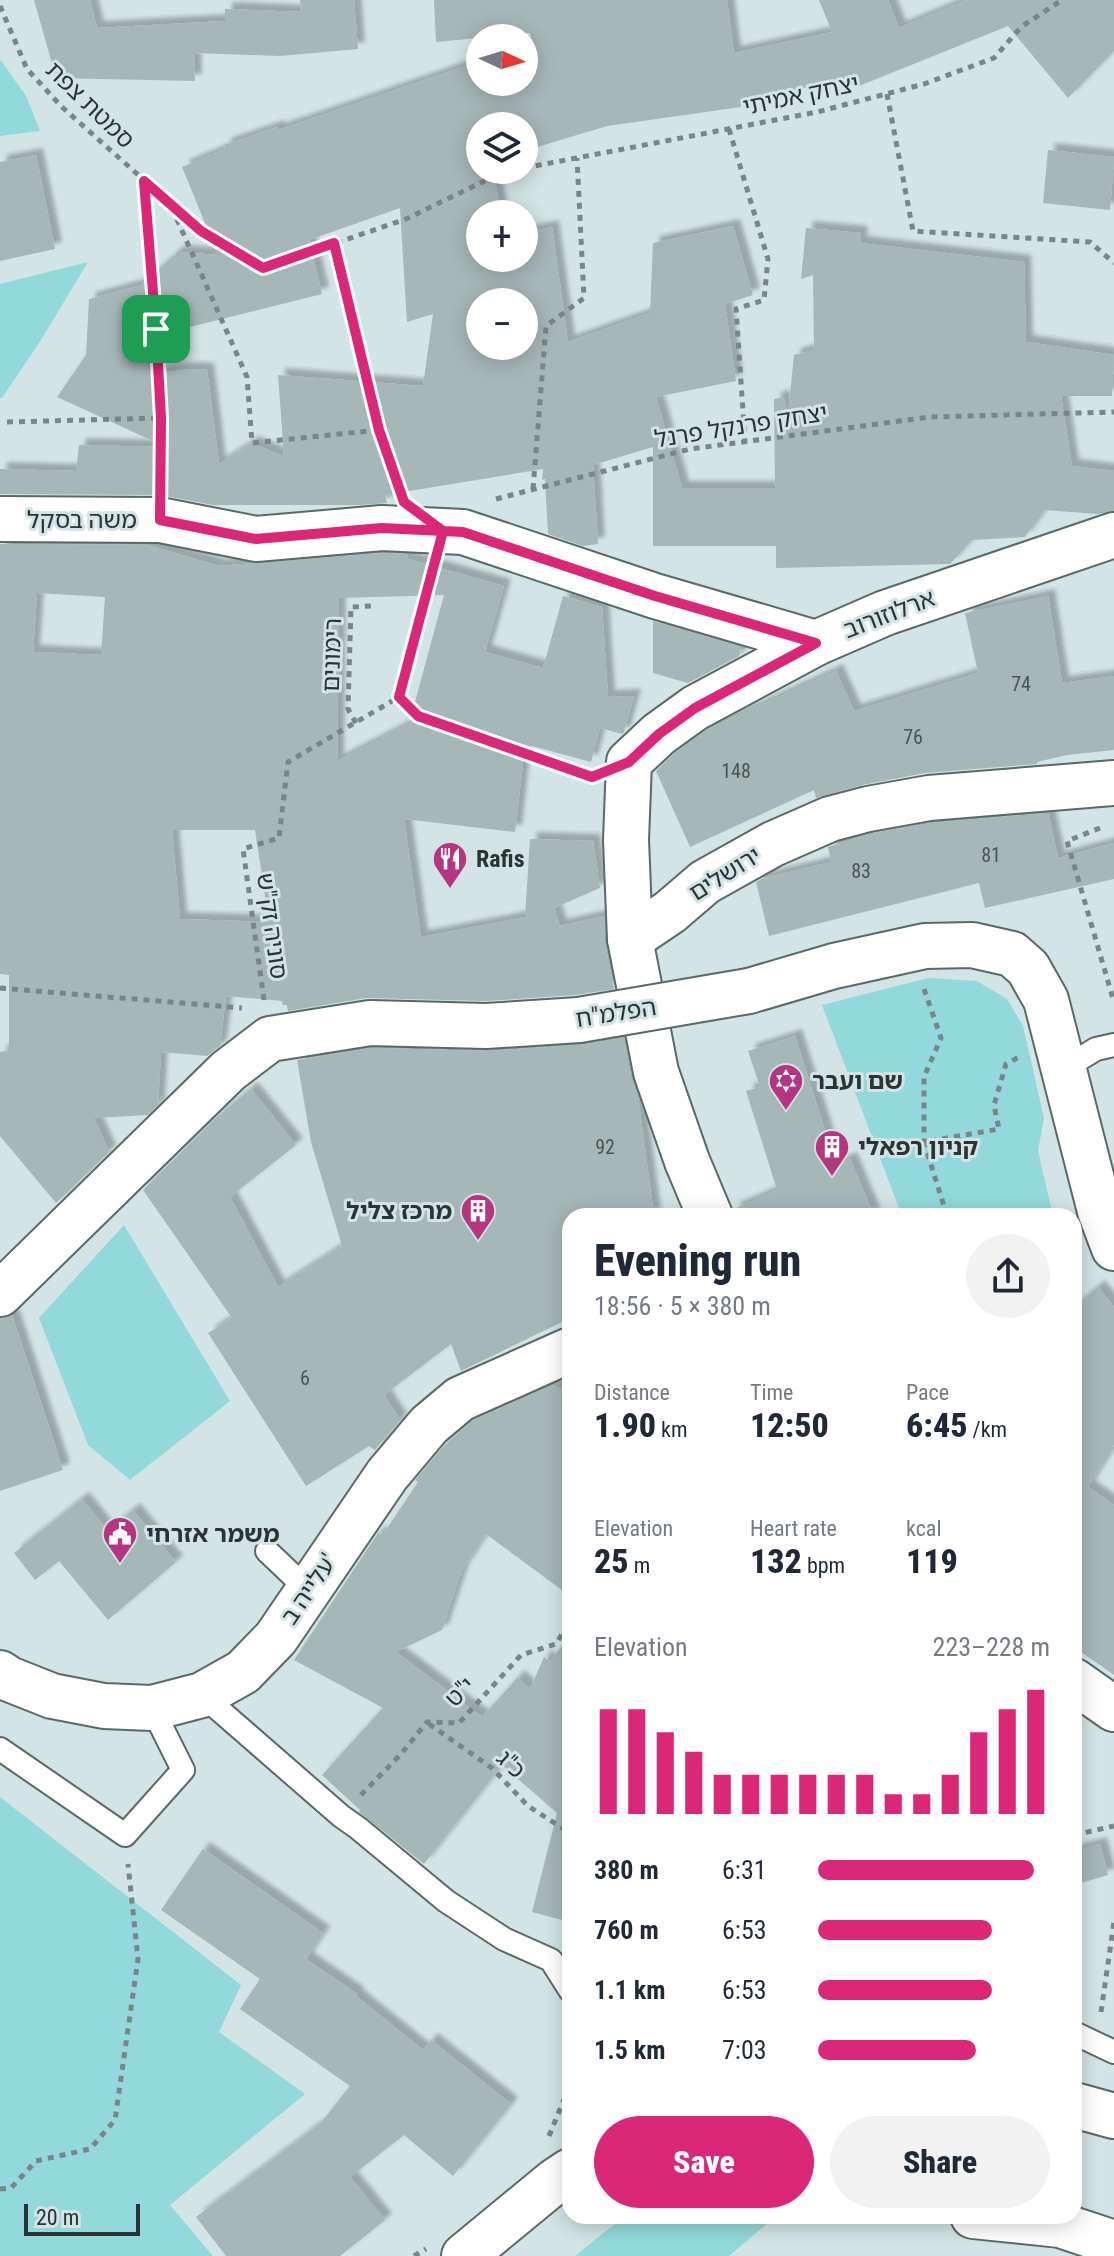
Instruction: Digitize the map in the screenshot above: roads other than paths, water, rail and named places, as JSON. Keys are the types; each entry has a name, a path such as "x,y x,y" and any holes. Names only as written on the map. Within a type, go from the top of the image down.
{"street":[{"name":"משה בסקל","path":"0,519 160,520 256,539 382,528 463,532 655,596 816,643"},
{"name":"ארלוזורוב","path":"630,939 626,840 629,762 659,734 695,708 816,643 885,613 1114,535"},
{"name":"ירושלים","path":"630,939 670,912 705,882 773,844 830,819 929,798 1114,783"},
{"path":"630,939 656,1072 707,1208"},
{"name":"הפלמ\"ח","path":"0,1294 228,1071 267,1024 486,1026 579,1020 749,991 834,966 925,946 972,945 1012,954 1028,968 1046,1000 1100,1211 1114,1248"},
{"name":"עלייה ב'","path":"0,1673 52,1696 104,1706 152,1708 202,1695 243,1672 276,1638 387,1475 429,1425 460,1399 562,1354"},
{"path":"1082,1687 1114,1709"},
{"path":"1082,2107 1114,2116"},
{"path":"464,2256 562,2176"},
{"path":"1050,2224 1114,2243"}],"lane":[{"path":"1059,1053 1114,1045"},
{"path":"267,1551 308,1590"},
{"path":"202,1695 341,1816 446,1901 504,1939 551,1960 562,1977"},
{"path":"0,1749 125,1835 183,1770 152,1708"},
{"path":"1082,2037 1105,2048"}],"place":[{"name":"Rafis","path":"450,890"},
{"name":"שם ועבר","path":"786,1112"},
{"name":"קניון רפאלי","path":"832,1178"},
{"name":"מרכז צליל","path":"478,1242"},
{"name":"משמר אזרחי","path":"120,1565"}]}
